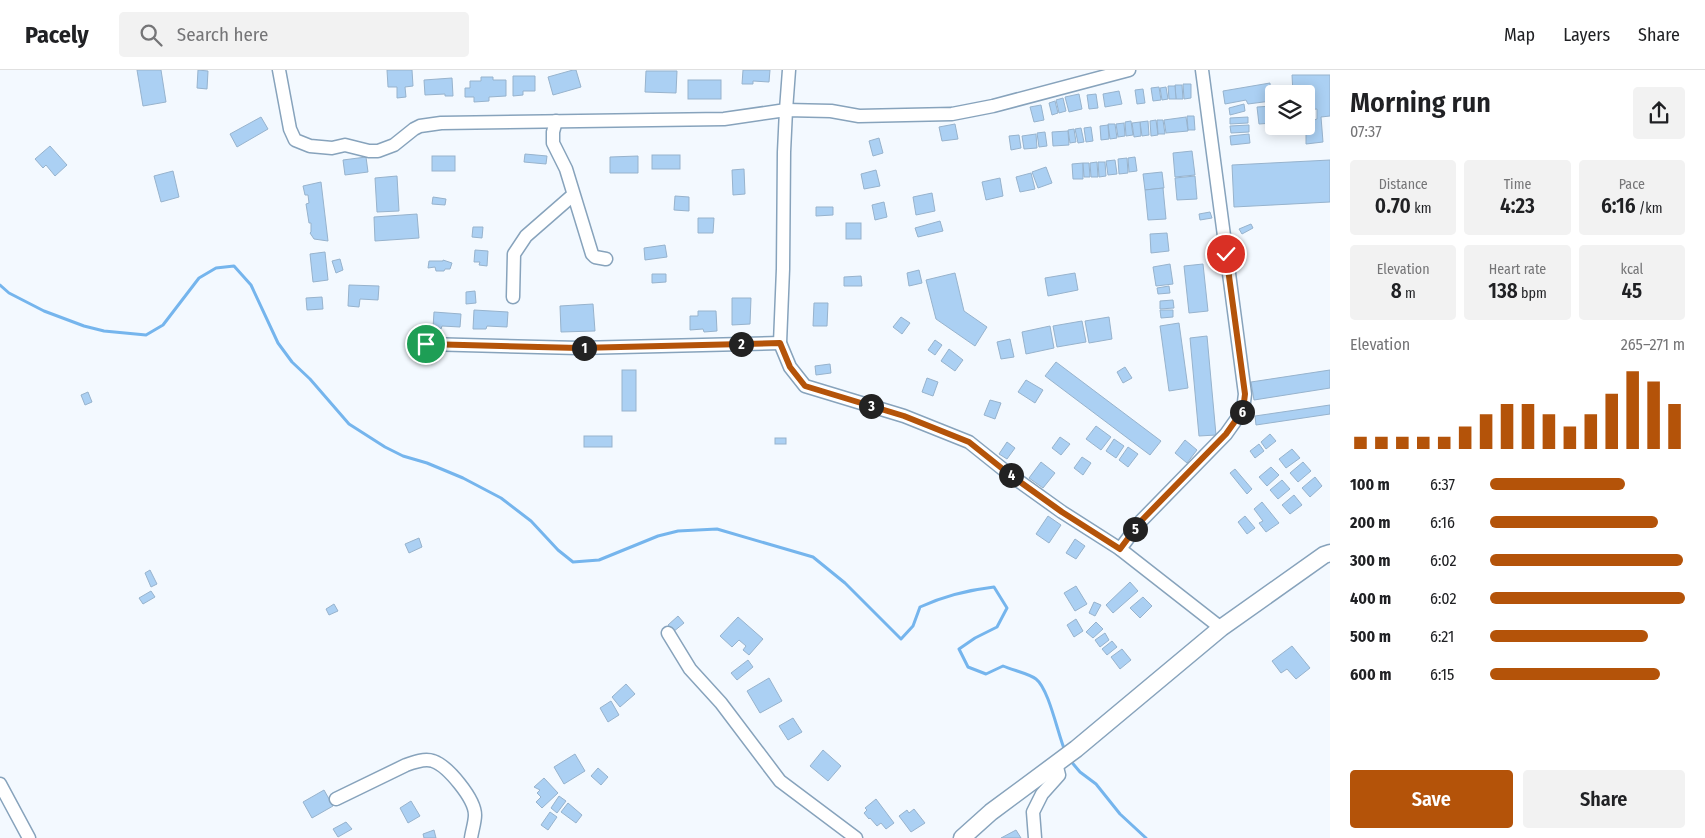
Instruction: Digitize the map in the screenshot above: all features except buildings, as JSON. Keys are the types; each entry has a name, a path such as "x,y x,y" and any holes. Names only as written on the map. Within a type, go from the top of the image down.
{"street":[{"path":"279,70 284,102 293,137 298,142 310,146 332,148 345,145 369,151 378,151 394,145 420,126 441,123 724,119 786,110 831,111 859,116 952,114 994,106 1129,70"},
{"path":"789,70 786,110 780,343 790,367 805,386 904,416 969,442 1047,501 1120,549 1221,628"},
{"path":"1120,549 1141,521 1226,434 1243,410 1245,394 1202,70"},
{"path":"556,121 553,143 566,170 592,254 594,257 606,259"},
{"path":"513,297 514,254 526,236 573,195"},
{"path":"426,344 579,348 780,343"},
{"path":"962,838 991,812 1065,756 1221,628 1324,555 1330,553"},
{"path":"668,633 690,669 721,703 780,781 856,838"},
{"path":"1035,838 1033,812 1042,794 1059,775 1065,756"},
{"path":"336,799 406,765 432,760 448,770 474,805 475,816 471,838"},
{"path":"0,784 29,838"}],"waterway":[{"path":"0,285 9,293 44,311 84,326 104,331 146,335 163,325 199,278 216,268 234,266 251,285 278,343 292,362 310,379 349,424 403,456 427,463 463,478 501,498 531,521 558,550 573,562 599,560 658,536 678,531 717,529 813,557 845,583 901,639 913,626 920,607 956,594 994,587 1007,608 997,627 975,638 959,649 968,667 986,674 1003,666 1030,675 1036,679 1045,692 1065,751"},
{"path":"1069,759 1080,772 1096,784 1120,814 1146,838"}],"route":[{"path":"426,344 579,348 780,343 790,367 805,386 904,416 969,442 1009,474 1062,512 1120,549 1141,521 1226,434 1243,410 1245,394 1226,254"}]}
